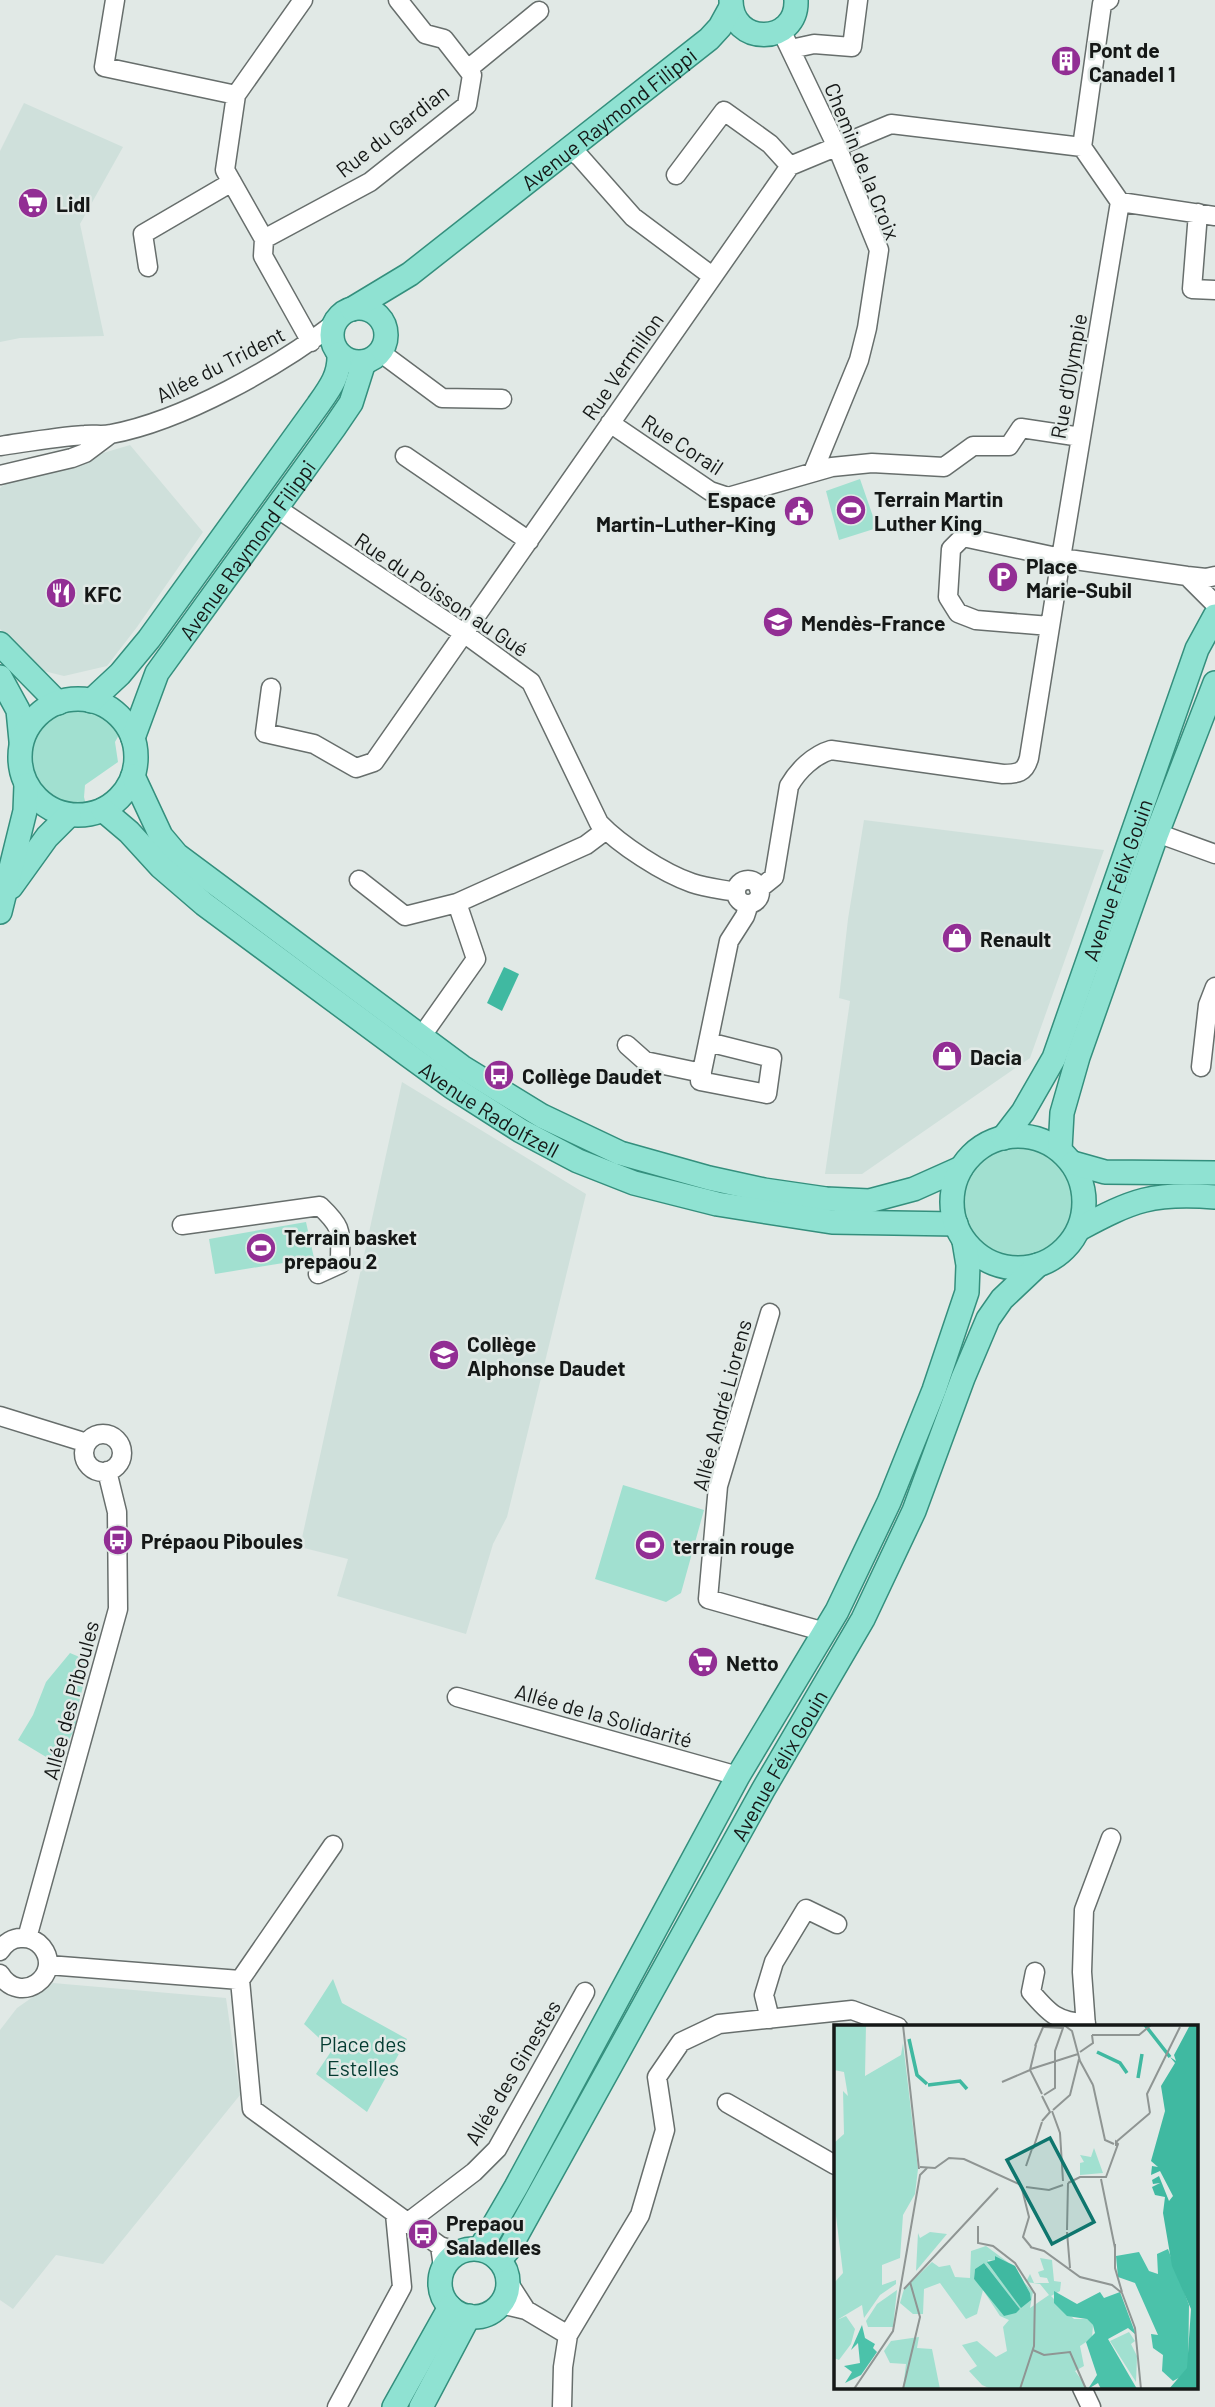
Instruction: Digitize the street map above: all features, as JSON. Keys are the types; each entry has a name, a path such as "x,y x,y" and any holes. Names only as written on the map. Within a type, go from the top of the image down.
{"main road":[{"path":"786,40 796,0"},
{"path":"731,4 734,17 750,32"},
{"name":"Avenue Raymond Filippi","path":"344,316 410,274 709,39 720,27 731,4"},
{"name":"Avenue Raymond Filippi","path":"709,39 724,34 750,32 786,40"},
{"name":"Avenue Raymond Filippi","path":"384,326 388,310 410,274"},
{"path":"360,308 375,313 384,326 385,344 372,357 355,362 337,351 332,331 344,316 360,308"},
{"name":"Avenue Raymond Filippi","path":"91,701 120,674 149,639 318,405 335,380 340,367 337,351"},
{"name":"Avenue Raymond Filippi","path":"133,738 158,673 206,603 278,509 351,403 372,357"},
{"name":"Avenue Félix Gouin","path":"1003,1138 1023,1112 1054,1058 1197,649 1215,616"},
{"path":"0,644 58,703"},
{"path":"0,677 18,710 20,764 26,785 24,811 3,892"},
{"name":"Avenue Félix Gouin","path":"1066,1156 1062,1113 1078,1057 1157,833 1215,683"},
{"path":"21,744 32,722 42,712 58,703 77,699 104,706 119,716 133,738 136,760 133,776 121,797 103,810 91,814 69,815 44,804 26,785"},
{"name":"Avenue Radolfzell","path":"133,776 161,836 177,855 462,1067 542,1116 620,1153 709,1178 789,1194 869,1201 915,1189 961,1168"},
{"name":"Avenue Radolfzell","path":"103,810 129,832 160,867 204,904 426,1069 521,1131 578,1161 634,1183 717,1204 832,1222 960,1233"},
{"path":"3,892 47,837 69,815"},
{"path":"1066,1156 1081,1179 1084,1195 1084,1213 1079,1229 1069,1245 1055,1257 1038,1265 1010,1268 984,1259 960,1233 952,1210 952,1196 961,1168 981,1146 1013,1135 1032,1137 1066,1156 1105,1172 1215,1174"},
{"path":"1079,1229 1124,1205 1157,1195 1215,1197"},
{"name":"Avenue Félix Gouin","path":"464,2255 516,2187 738,1776 837,1611 889,1502 934,1390 967,1292 968,1265 960,1233"},
{"name":"Avenue Félix Gouin","path":"464,2255 509,2249 763,1790 863,1619 914,1511 988,1318 1002,1299 1038,1265"},
{"path":"464,2255 505,2270 504,2293 492,2312 481,2316 459,2312 440,2288 440,2277 464,2255"},
{"path":"394,2407 459,2312"},
{"path":"421,2407 459,2312"}],"street":[{"path":"115,0 104,67 236,95"},
{"path":"303,0 236,95 225,170 264,239 263,256 311,342"},
{"name":"Rue du Gardian","path":"264,239 370,181 467,105 472,75 444,39 425,34 398,0"},
{"path":"786,40 852,47 858,0"},
{"path":"1107,1 1102,4 1082,147 1120,202 1206,215 1192,289 1215,290"},
{"path":"468,69 539,11"},
{"name":"Chemin de la Croix","path":"786,40 837,147 879,250 867,328 859,360 813,472"},
{"path":"676,175 724,111 770,144 790,166 891,124 1082,147"},
{"path":"568,148 580,157 633,217 712,276"},
{"name":"Rue Vermillon","path":"271,688 265,733 314,744 356,768 374,762 790,166"},
{"path":"148,267 144,234 232,182"},
{"name":"Rue d'Olympie","path":"1060,558 1120,202"},
{"name":"Allée du Trident","path":"0,446 87,434 109,435 156,422 212,397 311,342 344,316"},
{"name":"Allée du Trident","path":"311,342 322,343 337,351"},
{"path":"372,357 442,398 502,399"},
{"name":"Rue Corail","path":"610,423 710,491 728,497 832,467 872,463 944,467 973,446 1009,446 1021,428 1081,437"},
{"name":"Allée du Trident","path":"0,474 72,458 85,453 109,435"},
{"path":"405,456 528,541"},
{"name":"Rue du Poisson au Gué","path":"278,509 465,634 531,682 598,823 606,830 649,860 691,883 736,892"},
{"path":"1050,626 975,620 958,613 948,597 951,549 963,537 1060,558 1187,576 1215,576"},
{"path":"759,889 755,883 747,880 740,883 736,892 739,901 749,904 757,900 759,889 774,877 789,786 795,775 821,753 831,750 1003,774 1022,771 1029,758 1060,558"},
{"path":"1187,576 1215,604"},
{"path":"359,880 405,916 457,904 586,845 606,830"},
{"path":"1157,833 1215,854"},
{"path":"421,1037 476,959 457,904"},
{"path":"708,1042 772,1058 767,1094 700,1081 702,1073 708,1042 729,941 745,916 749,904"},
{"path":"1201,1067 1208,1005 1215,987"},
{"path":"627,1045 645,1061 702,1073"},
{"path":"182,1225 320,1206 334,1218 340,1229 340,1264 318,1274"},
{"name":"Allée André Liorens","path":"770,1313 718,1486 708,1599 825,1632"},
{"path":"0,1416 87,1443"},
{"path":"95,1436 112,1436 122,1449 120,1461 107,1471 95,1469 86,1461 87,1443 95,1436"},
{"name":"Allée des Piboules","path":"27,1938 118,1609 117,1512 107,1471"},
{"name":"Allée de la Solidarité","path":"457,1697 738,1776"},
{"path":"1035,1972 1031,1992 1046,2010 1067,2022 1086,2025 1082,1972 1084,1910 1111,1838"},
{"path":"333,1845 240,1980 252,2109 401,2218 464,2255"},
{"path":"770,2018 764,1995 774,1962 806,1909 837,1924"},
{"path":"0,1951 10,1940 27,1938 40,1944 45,1951 48,1965 42,1979 36,1984 22,1988 3,1984"},
{"path":"48,1965 240,1980"},
{"name":"Allée des Ginestes","path":"401,2218 474,2172 497,2149 585,1992"},
{"path":"562,2407 563,2367 568,2334 640,2216 665,2130 657,2077 681,2042 719,2024 852,2010 893,2025"},
{"path":"727,2103 834,2164"},
{"path":"337,2407 402,2287 401,2218"},
{"path":"504,2293 526,2310 568,2334"},
{"path":"1083,2390 1091,2407"}],"shaded area":[{"path":"24,103 123,147 80,224 104,336 20,338 0,342 0,151"},
{"path":"130,445 203,532 107,666 64,676 40,670 0,629 0,488 9,481"},
{"path":"864,820 1104,850 1030,1058 862,1174 825,1174 850,1001 839,998"},
{"path":"504,967 519,974 502,1011 487,1003"},
{"name":"Collège Alphonse Daudet","path":"402,1082 586,1194 507,1517 493,1544 466,1634 337,1596 348,1559 300,1547"},
{"path":"53,1983 226,1998 240,2095 103,2264 56,2255 13,2309 0,2300 0,2030 17,2008"}],"green space":[{"name":"Terrain Martin Luther King","path":"860,479 877,528 839,540 826,491"},
{"path":"69,710 92,711 110,722 120,733 115,742 118,762 85,785 86,805 65,803 49,795 38,781 32,765 32,748 38,732 50,719"},
{"path":"1019,1146 1041,1151 1059,1163 1071,1181 1076,1203 1071,1225 1059,1243 1041,1255 1019,1260 997,1255 979,1243 967,1225 962,1203 967,1181 979,1163 997,1151"},
{"name":"Terrain basket prepaou 2","path":"306,1222 314,1258 215,1274 209,1239"},
{"name":"terrain rouge","path":"623,1485 704,1510 681,1593 666,1602 595,1579"},
{"path":"70,1653 89,1661 76,1715 76,1727 56,1763 18,1740 33,1715 46,1682"},
{"name":"Place des Estelles","path":"333,1979 342,2003 407,2039 367,2112 316,2074 332,2050 304,2024"}],"place":[{"name":"Pont de Canadel 1","path":"1066,61"},
{"name":"Lidl","path":"33,203"},
{"name":"Terrain Martin Luther King","path":"851,510"},
{"name":"Espace Martin-Luther-King","path":"799,511"},
{"name":"Place Marie-Subil","path":"1003,577"},
{"name":"KFC","path":"61,593"},
{"name":"Mendès-France","path":"778,622"},
{"name":"Renault","path":"957,938"},
{"name":"Dacia","path":"947,1056"},
{"name":"Collège Daudet","path":"499,1075"},
{"name":"Terrain basket prepaou 2","path":"261,1248"},
{"name":"Collège Alphonse Daudet","path":"444,1355"},
{"name":"Prépaou Piboules","path":"118,1540"},
{"name":"terrain rouge","path":"650,1545"},
{"name":"Netto","path":"703,1662"},
{"name":"Prepaou Saladelles","path":"423,2234"}]}
